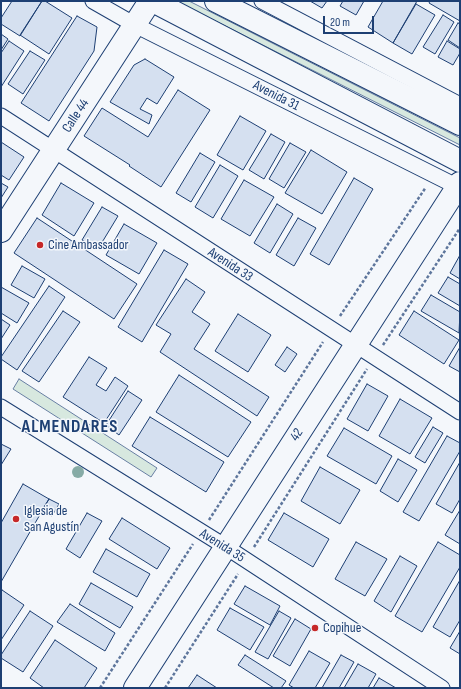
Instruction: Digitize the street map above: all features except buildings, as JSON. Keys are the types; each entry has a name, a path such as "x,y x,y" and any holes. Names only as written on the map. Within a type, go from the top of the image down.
{"main road":[{"name":"Calle 44","path":"1,230 152,1"},
{"name":"Avenida 31","path":"152,1 460,161"},
{"path":"216,1 460,124"},
{"name":"42","path":"135,688 459,186"}],"street":[{"name":"Avenida 31","path":"93,1 135,25 434,175 459,186"},
{"path":"262,1 460,105"},
{"name":"Avenida 33","path":"1,116 460,412"},
{"name":"Avenida 35","path":"1,407 201,532 442,688"}],"path":[{"path":"100,688 331,330 434,175"},
{"path":"165,688 374,357 460,228"}],"shaded area":[{"path":"181,1 189,1 460,138 460,145 180,3"},
{"path":"19,379 157,468 151,477 13,389"}],"place":[{"name":"Cine Ambassador","path":"40,245"},
{"name":"Iglesia de San Agustín","path":"16,519"},
{"name":"Copihue","path":"315,628"}],"district":[{"name":"ALMENDARES","path":"70,427"}]}
